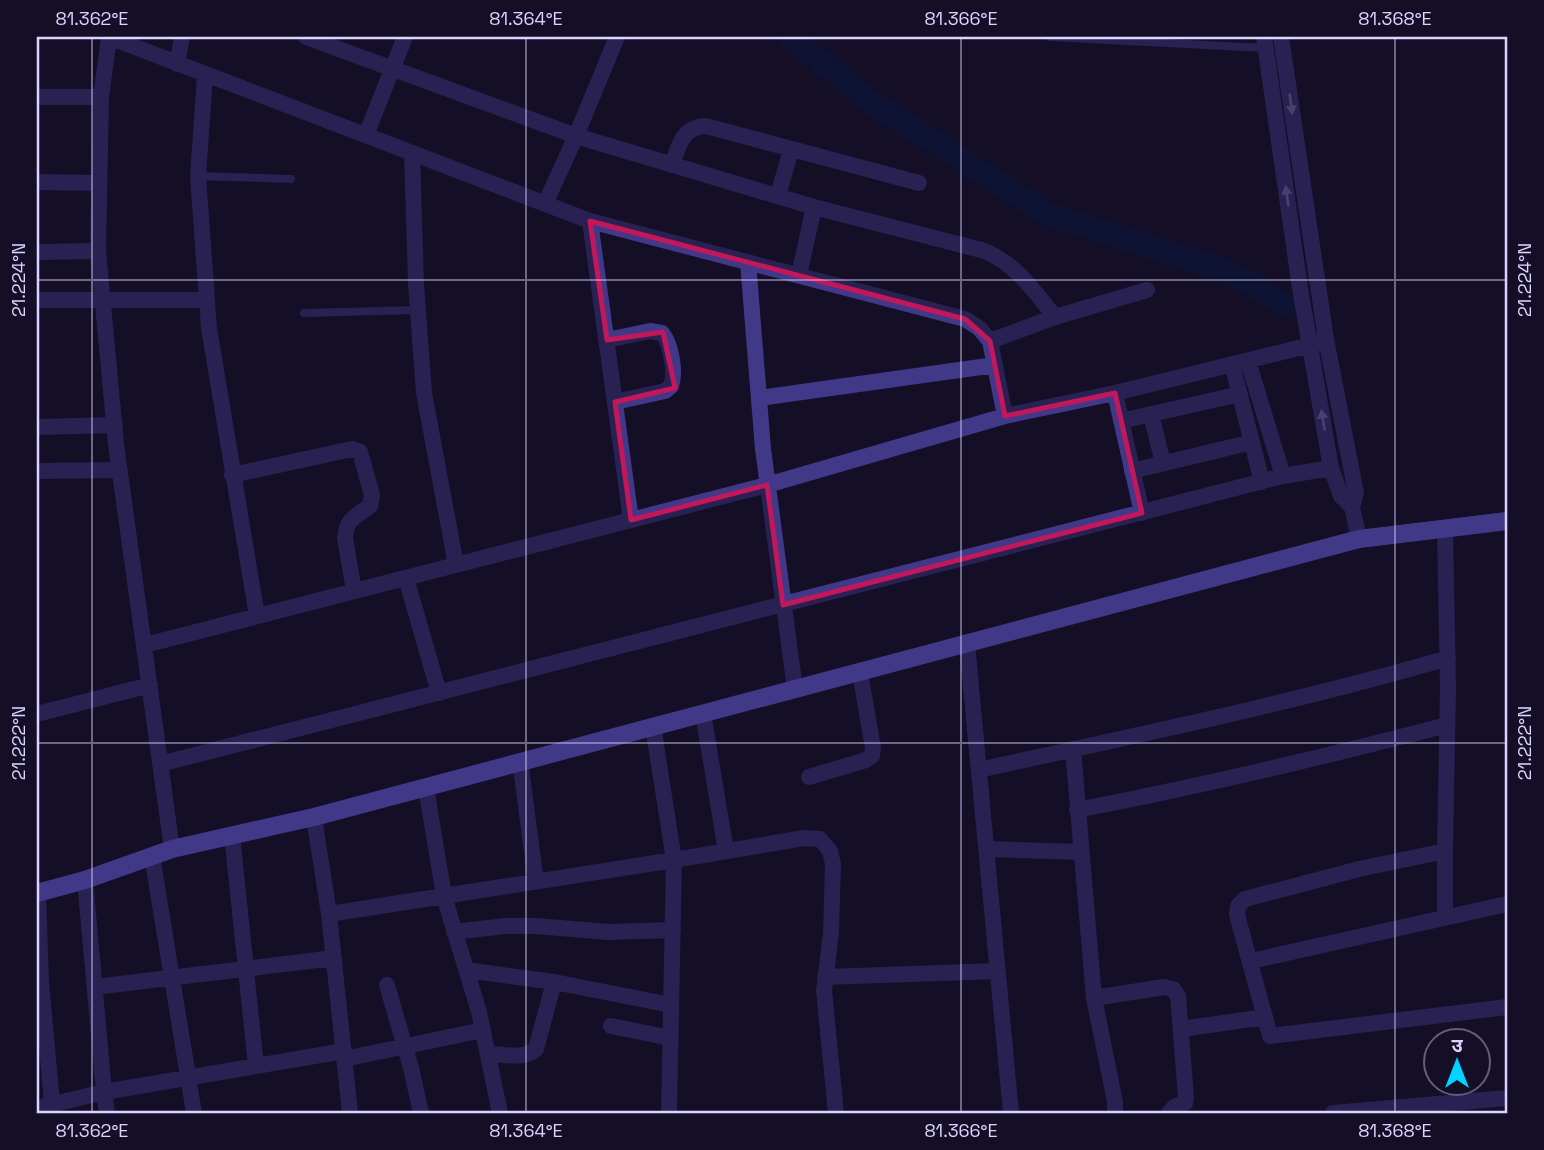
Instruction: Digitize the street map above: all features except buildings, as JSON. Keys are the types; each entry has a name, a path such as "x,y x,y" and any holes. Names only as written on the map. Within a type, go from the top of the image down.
{"main road":[{"path":"38,893 85,880 172,849 314,817 1359,539 1507,521"}],"street":[{"path":"172,849 114,425 98,251 101,97 109,37 590,221 965,320 979,328 990,341 1005,416"},
{"path":"177,64 182,37"},
{"path":"306,37 334,42 392,68 576,136 814,207 985,251 998,256 1019,272 1055,317"},
{"path":"366,135 405,37"},
{"path":"545,204 617,37"},
{"path":"1281,37 1326,339 1356,493 1352,506 1359,539"},
{"path":"1265,42 1298,274 1331,468 1341,496 1352,506"},
{"path":"205,75 198,176 209,328 257,616"},
{"path":"37,97 101,97"},
{"path":"672,165 684,133 698,126 706,126 919,183"},
{"path":"778,196 791,149"},
{"path":"412,153 424,393 456,565"},
{"path":"37,182 99,183"},
{"path":"799,275 814,207"},
{"path":"590,221 631,520"},
{"path":"37,252 98,251"},
{"path":"748,262 767,485 795,689"},
{"path":"990,341 1055,317 1147,290"},
{"path":"37,300 207,300"},
{"path":"607,340 650,331 662,333 668,342 673,377 671,386 665,391 615,402"},
{"path":"145,645 767,485 1005,416 1115,393 1326,339"},
{"path":"1240,363 1240,394 1262,482"},
{"path":"1240,363 1283,476"},
{"path":"759,398 995,365"},
{"path":"1115,393 1142,513"},
{"path":"1121,421 1240,394"},
{"path":"1151,414 1163,463"},
{"path":"37,427 114,425"},
{"path":"1132,471 1252,442"},
{"path":"232,475 352,449 360,452 372,495 370,506 356,514 345,530 354,591"},
{"path":"160,764 1283,476 1331,468"},
{"path":"37,471 120,470"},
{"path":"1445,528 1448,658 1445,918"},
{"path":"406,578 439,693"},
{"path":"967,644 1011,1113"},
{"path":"979,770 1242,711 1448,658"},
{"path":"809,777 872,756 873,748 859,672"},
{"path":"37,714 150,685"},
{"path":"703,713 726,851"},
{"path":"1077,810 1193,788 1447,725"},
{"path":"653,726 674,860 669,1113"},
{"path":"1073,749 1094,998 1115,1113"},
{"path":"520,761 536,882"},
{"path":"426,787 444,896 483,1030 500,1113"},
{"path":"314,817 329,914 350,1113"},
{"path":"232,835 256,1066"},
{"path":"329,914 804,838 820,839 827,845 833,864 831,933 824,1010 836,1113"},
{"path":"986,849 1081,852"},
{"path":"1444,851 1359,869 1245,899 1238,906 1237,915 1270,1036 1507,1007"},
{"path":"152,856 194,1113"},
{"path":"85,880 107,1113"},
{"path":"38,893 47,1108 104,1091 256,1066 405,1046 483,1030"},
{"path":"1251,961 1507,904"},
{"path":"454,932 505,926 608,932 673,930"},
{"path":"94,988 334,958"},
{"path":"466,970 554,982 671,1005"},
{"path":"825,976 998,971"},
{"path":"488,1054 532,1053 541,1037 554,982"},
{"path":"387,985 421,1113"},
{"path":"1094,998 1164,986 1173,989 1178,996 1186,1098 1185,1103 1174,1107 1169,1113"},
{"path":"1181,1029 1265,1017"},
{"path":"611,1026 670,1038"},
{"path":"1333,1113 1428,1109 1507,1098"}],"lane":[{"path":"1051,37 1265,42"},
{"path":"198,176 290,178"},
{"path":"304,313 418,310"}],"highlighted area":[{"path":"590,221 965,319 990,341 1005,416 1115,393 1142,513 783,605 767,485 631,520 615,402 675,388 663,332 607,340"}],"waterway":[{"path":"791,37 871,102 1049,215 1215,267 1243,279 1284,305"}]}
